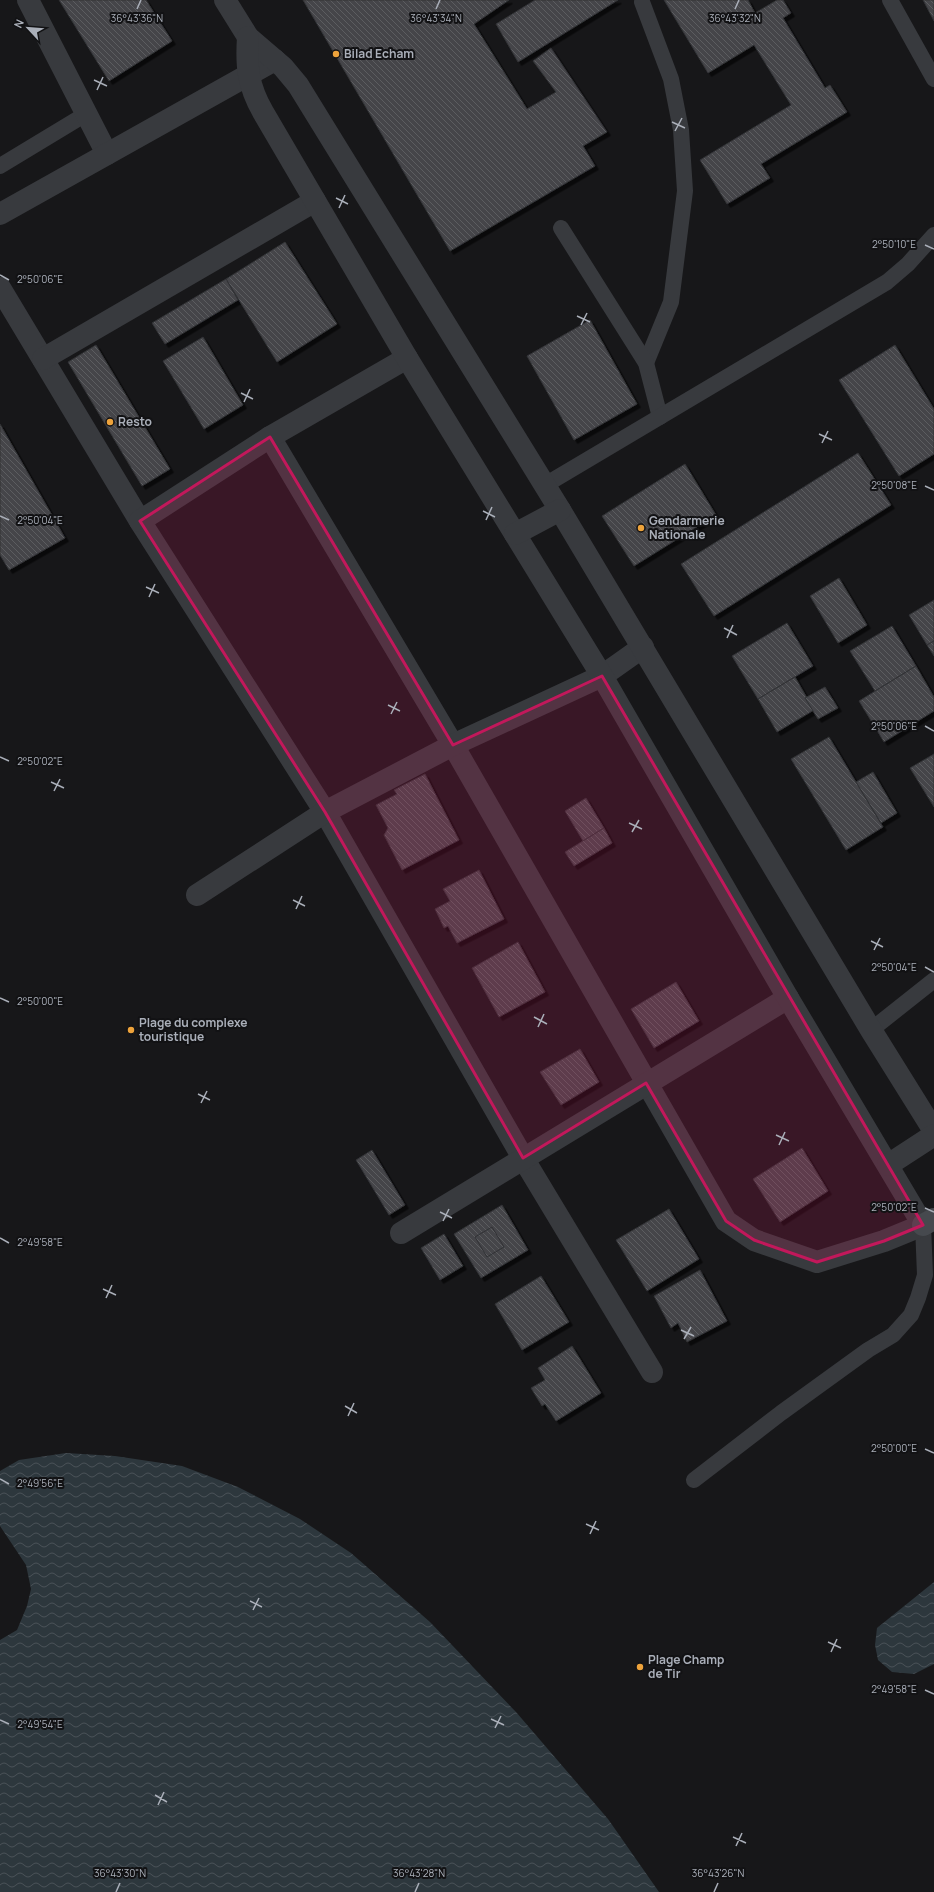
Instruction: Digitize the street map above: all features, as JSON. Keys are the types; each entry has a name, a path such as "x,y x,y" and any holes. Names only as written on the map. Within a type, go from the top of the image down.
{"street":[{"path":"28,0 107,154"},
{"path":"225,0 248,37 275,60 298,85 545,485 871,1030 934,1131"},
{"path":"248,37 246,60 248,76 255,97 314,202 407,358 602,676 788,998 888,1165 928,1222 884,1241 817,1262 754,1240 726,1221 453,745 270,437"},
{"path":"0,214 275,60"},
{"path":"43,360 314,202"},
{"path":"0,288 140,521 325,812 523,1158 652,1372"},
{"path":"140,521 270,437 407,358"},
{"path":"515,534 560,510"},
{"path":"197,896 325,812 453,745 602,676 643,647"},
{"path":"401,1233 788,998"},
{"path":"888,1165 934,1136"}],"lane":[{"path":"890,0 934,79"},
{"path":"642,2 671,78 681,130 685,192 671,302 646,363"},
{"path":"0,166 86,114"},
{"path":"561,228 646,363 660,417"},
{"path":"545,485 887,282 908,264 934,235"},
{"path":"871,1030 934,980"},
{"path":"694,1480 781,1413 868,1350 893,1335 911,1315 918,1298 925,1275 928,1222"}],"highlighted area":[{"path":"270,437 453,745 602,676 923,1225 884,1241 817,1262 754,1240 726,1221 646,1083 523,1158 325,812 140,521"}],"water":[{"path":"66,1453 115,1456 182,1466 238,1487 300,1519 351,1553 430,1622 516,1712 608,1819 659,1892 0,1892 0,1640 17,1630 27,1606 31,1589 26,1565 0,1526 0,1471 19,1460"},
{"path":"934,1582 934,1664 914,1674 892,1672 878,1660 875,1645 877,1628"}],"building":[{"path":"59,0 146,0 172,41 109,81"},
{"path":"303,0 509,0 474,24 527,109 556,92 533,61 551,48 607,132 583,146 595,166 450,251"},
{"path":"535,0 618,0 518,62 496,24"},
{"path":"664,0 748,0 755,13 777,0 783,0 791,13 783,18 825,88 830,85 847,112 761,164 770,178 727,204 700,160 791,105 754,45 708,73"},
{"path":"923,0 934,0 934,21"},
{"path":"285,242 337,324 277,362 226,279"},
{"path":"226,279 238,300 165,344 152,323"},
{"path":"590,320 637,404 574,440 527,356"},
{"path":"203,337 243,405 204,429 163,361"},
{"path":"96,345 170,469 142,486 68,362"},
{"path":"895,345 934,409 934,454 899,476 839,380"},
{"path":"0,424 65,538 9,570 0,555"},
{"path":"858,453 891,505 714,616 681,564"},
{"path":"685,464 716,515 634,566 602,516"},
{"path":"839,578 867,625 838,643 810,596"},
{"path":"934,600 934,641 927,645 909,615"},
{"path":"787,623 813,666 758,699 732,656"},
{"path":"892,626 916,666 875,691 850,651"},
{"path":"934,641 934,656 927,645"},
{"path":"916,666 934,697 934,711 884,742 859,701"},
{"path":"795,677 814,710 777,732 758,699"},
{"path":"825,687 838,708 818,719 805,698"},
{"path":"829,737 883,827 846,850 791,759"},
{"path":"934,754 934,807 910,768"},
{"path":"873,772 897,813 881,823 856,782"},
{"path":"425,774 459,840 402,870 384,835 388,828 376,805 397,794 394,790"},
{"path":"586,798 604,828 583,841 565,811"},
{"path":"604,828 612,843 574,866 565,852"},
{"path":"479,870 504,919 457,943 448,926 444,928 435,909 450,901 443,889"},
{"path":"518,942 545,992 499,1017 472,968"},
{"path":"676,982 699,1021 654,1048 631,1009"},
{"path":"580,1049 599,1082 561,1105 540,1072"},
{"path":"802,1148 828,1191 780,1222 753,1179"},
{"path":"372,1150 405,1205 389,1215 356,1160"},
{"path":"502,1205 528,1250 481,1278 454,1234"},
{"path":"669,1209 699,1259 647,1291 616,1240"},
{"path":"492,1227 504,1247 487,1257 475,1237"},
{"path":"444,1234 463,1266 440,1280 421,1248"},
{"path":"700,1270 727,1321 687,1342 678,1323 671,1328 654,1296"},
{"path":"541,1276 569,1322 522,1350 495,1304"},
{"path":"572,1346 601,1393 556,1421 545,1404 542,1406 531,1388 545,1380 538,1368"}],"place":[{"name":"Bilad Echam","path":"336,54"},
{"name":"Resto","path":"110,422"},
{"name":"Gendarmerie Nationale","path":"641,528"},
{"name":"Plage du complexe touristique","path":"131,1030"},
{"name":"Plage Champ de Tir","path":"640,1667"}]}
